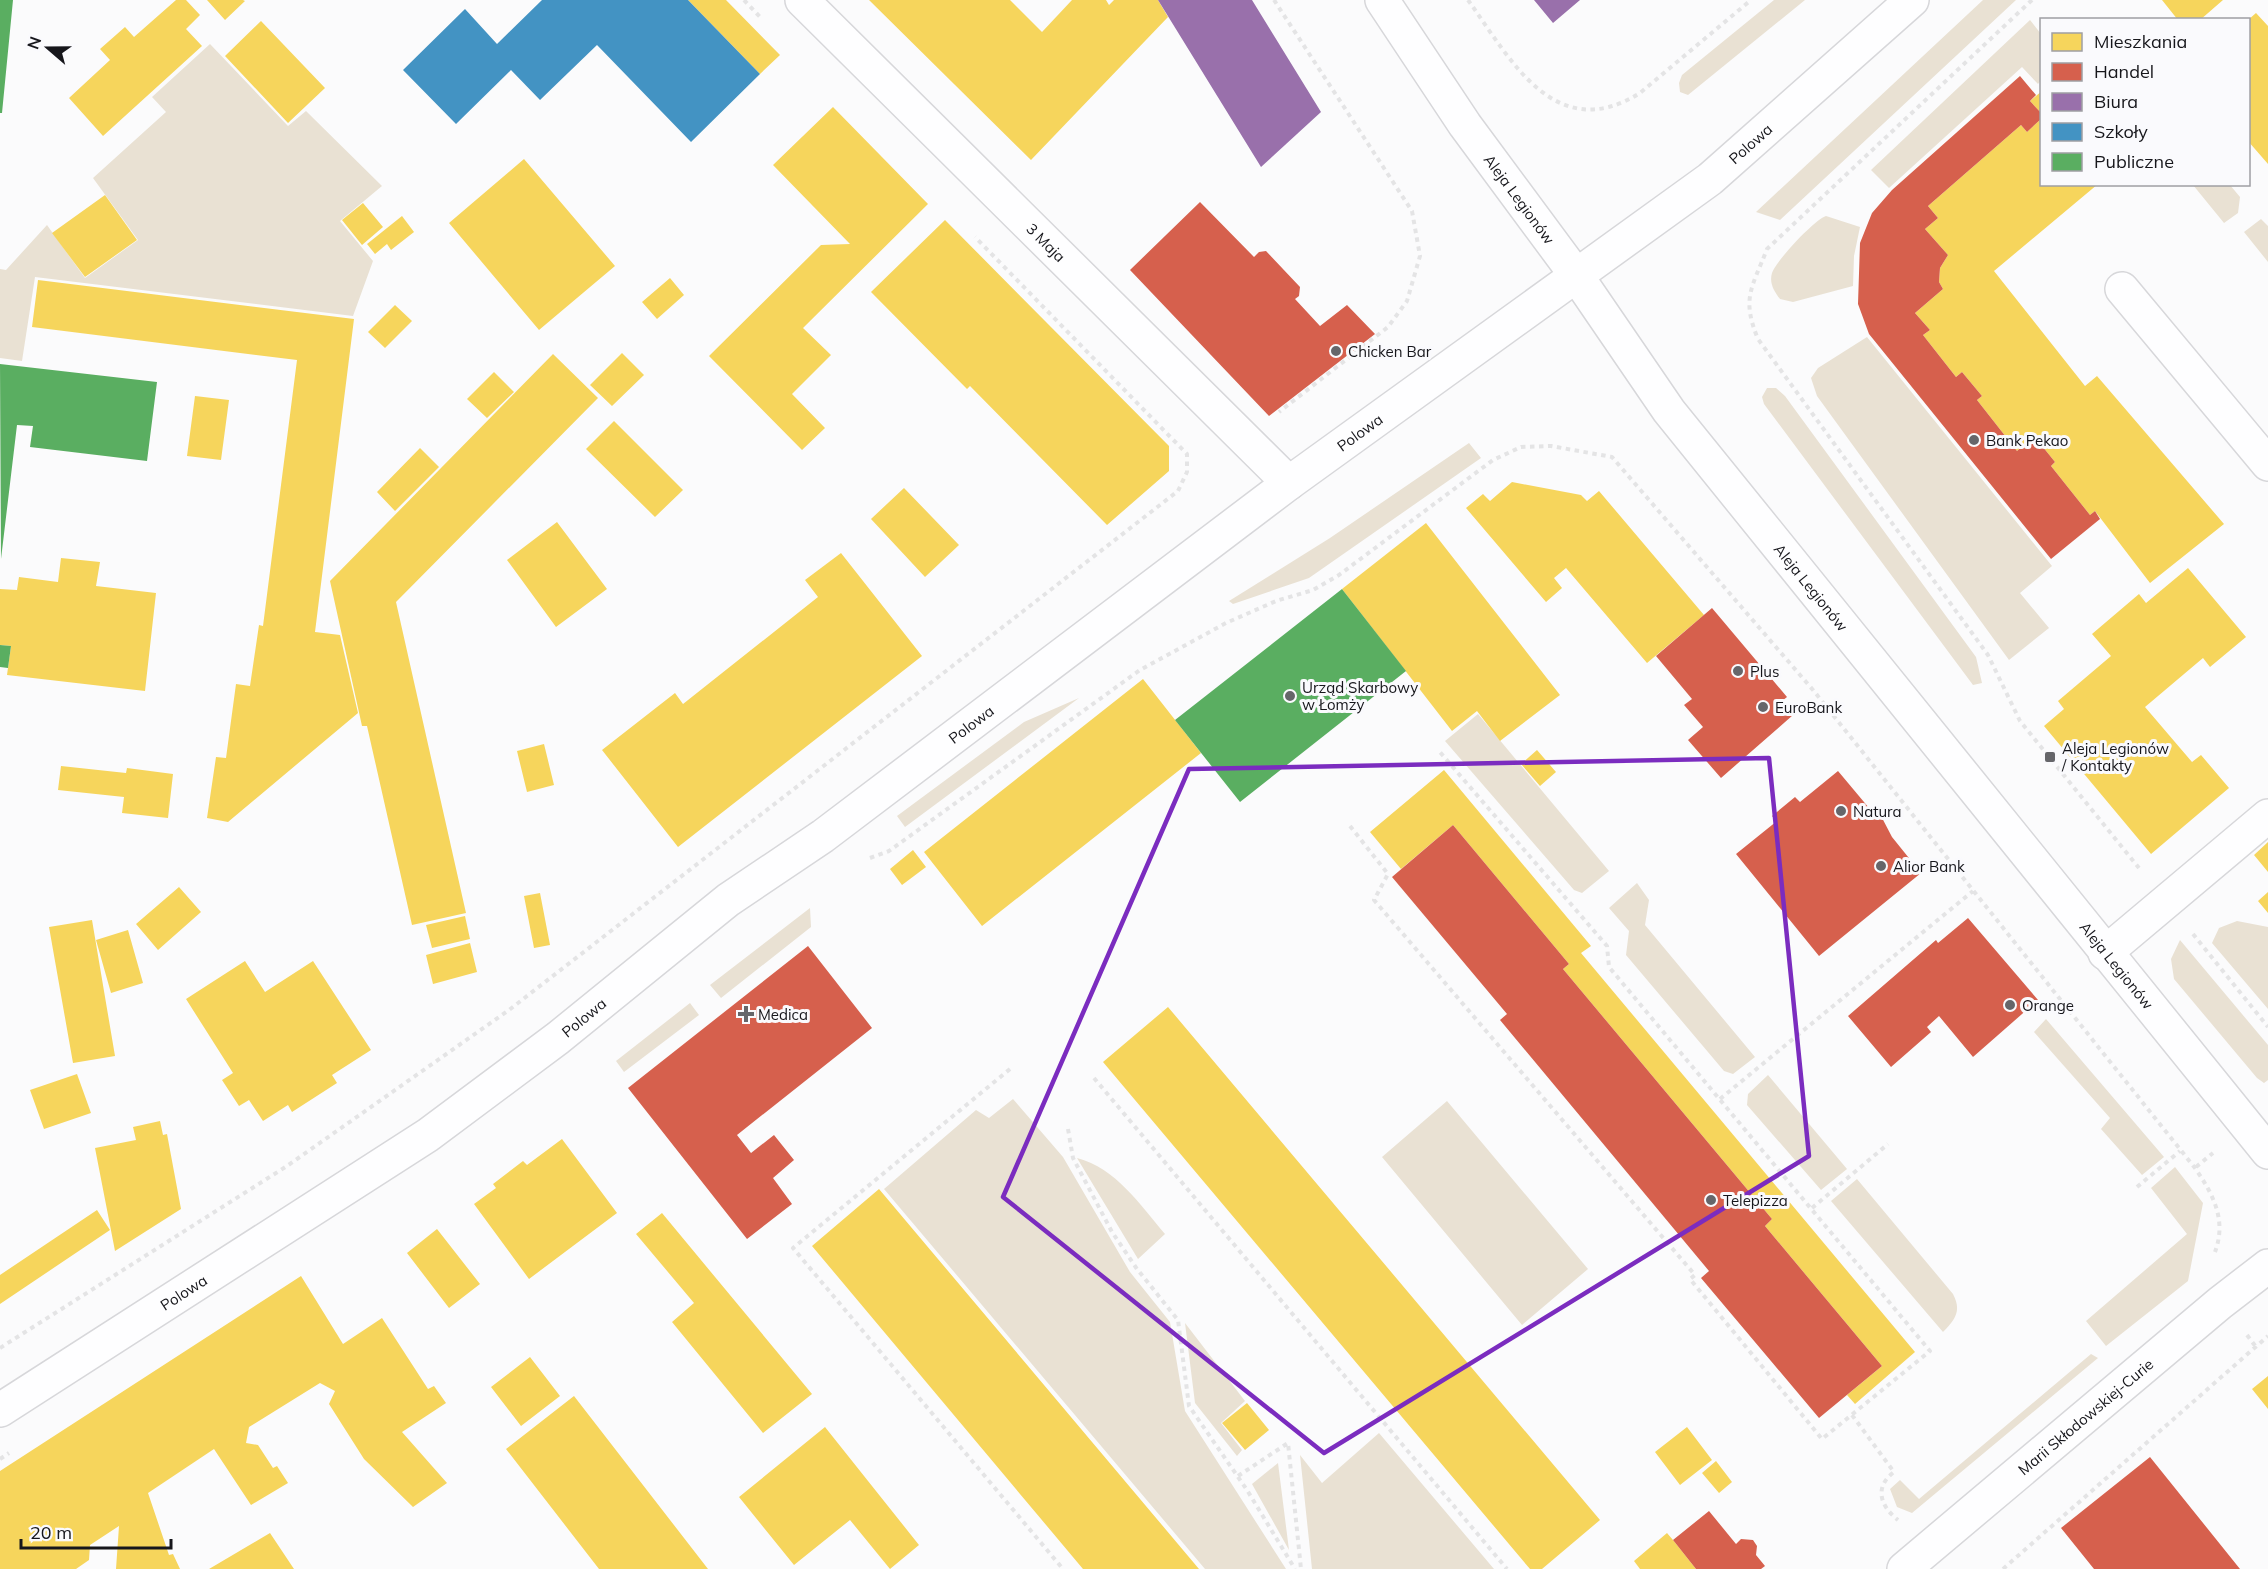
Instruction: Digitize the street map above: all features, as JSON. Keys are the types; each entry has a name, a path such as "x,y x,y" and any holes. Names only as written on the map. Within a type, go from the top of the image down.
{"street":[{"name":"3 Maja","path":"802,0 1289,483"},
{"name":"Aleja Legionów","path":"1382,0 1466,125 1576,275 1669,411 2268,1152"},
{"name":"Polowa","path":"0,1410 428,1135 558,1038 728,900 823,836 1289,483 1710,179 1912,0"},
{"path":"2121,289 2268,464"},
{"path":"2106,953 2268,816"},
{"name":"Marii Skłodowskiej-Curie","path":"1904,1569 2212,1310 2268,1266"}],"path":[{"path":"744,0 769,26"},
{"path":"1271,418 1388,327 1407,301 1420,256 1412,211 1274,0"},
{"path":"1468,0 1527,81 1567,107 1598,112 1622,105 1640,93 1751,0"},
{"path":"2032,0 1767,249 1748,297 1750,319 1758,339 1988,656 2020,721 2268,1027"},
{"path":"0,1348 287,1166 509,1010 1178,491 1187,472 1187,454 969,231"},
{"path":"868,858 889,851 1140,670 1226,623 1276,601 1313,590 1339,575 1493,460 1521,447 1551,446 1612,457 1813,690 2195,1168 2215,1199 2219,1214 2219,1232 2212,1257"},
{"path":"1350,826 1388,874 1374,900 1695,1275 1690,1279 1822,1439 1930,1351 1609,967 1607,946 1439,751"},
{"path":"1720,1099 1973,891"},
{"path":"1010,1069 793,1248 1063,1569"},
{"path":"1094,1078 1507,1569"},
{"path":"1068,1129 1073,1158 1112,1232 1137,1269 1178,1320 1189,1406 1238,1476 1295,1569"},
{"path":"1812,1208 1888,1144"},
{"path":"2137,1187 2180,1151"},
{"path":"2003,1569 2268,1336"},
{"path":"1852,1415 1894,1472 1883,1483 1880,1491 1884,1506 1898,1520 1905,1520"},
{"path":"1238,1476 1288,1443 1301,1569"},
{"path":"0,1459 10,1453"}],"highlighted area":[{"path":"1769,758 1809,1156 1324,1453 1003,1197 1189,769"}],"shaded area":[{"path":"1774,0 1805,0 1688,95 1680,92 1679,83 1682,75"},
{"path":"1983,0 2016,0 1780,220 1756,212"},
{"path":"2030,20 2040,33 2040,81 2038,84 2022,67 1889,188 1871,170"},
{"path":"210,44 288,126 306,111 382,186 340,221 373,261 353,316 35,277 22,361 0,358 0,269 6,270 47,225 85,278 138,240 93,178 166,112 152,97"},
{"path":"2194,186 2231,186 2240,197 2238,213 2224,223"},
{"path":"1826,216 1860,227 1854,256 1853,286 1793,302 1780,299 1772,284 1771,277 1775,267 1805,233"},
{"path":"2261,219 2268,226 2268,262 2244,232"},
{"path":"1867,337 2052,566 2020,593 2049,628 2009,660 1817,396 1811,378 1818,368"},
{"path":"1767,388 1776,388 1785,396 1976,657 1982,683 1973,685 1764,404 1762,397"},
{"path":"1469,443 1481,458 1309,578 1233,604 1229,601 1330,538"},
{"path":"1079,698 905,827 897,816 1024,722"},
{"path":"1478,714 1609,871 1582,893 1574,890 1445,741"},
{"path":"1637,883 1649,900 1645,925 1755,1057 1733,1074 1724,1071 1626,955 1629,931 1609,908"},
{"path":"810,908 811,927 721,998 710,985"},
{"path":"2237,921 2268,927 2268,1009 2212,943 2219,928"},
{"path":"2180,940 2268,1045 2268,1080 2264,1083 2257,1078 2174,979 2171,959"},
{"path":"690,1003 699,1015 624,1072 616,1061"},
{"path":"2046,1019 2164,1157 2142,1175 2101,1129 2110,1118 2034,1032"},
{"path":"1768,1075 1847,1169 1821,1190 1747,1105 1748,1094"},
{"path":"1013,1099 1063,1157 1130,1272 1170,1322 1185,1411 1286,1569 1205,1569 884,1189 976,1110 989,1118"},
{"path":"1447,1101 1588,1269 1522,1325 1382,1157"},
{"path":"1077,1158 1104,1170 1115,1179 1165,1234 1138,1259"},
{"path":"2175,1167 2203,1203 2188,1281 2106,1346 2086,1321 2187,1234 2151,1188"},
{"path":"1857,1179 1953,1294 1957,1305 1956,1315 1943,1332 1831,1201"},
{"path":"1185,1323 1245,1401 1221,1423 1242,1450 1237,1456 1195,1403"},
{"path":"2091,1354 2098,1358 1912,1513 1897,1507 1890,1489 1900,1480 1919,1499"},
{"path":"1379,1433 1494,1569 1312,1569 1300,1455 1322,1483"},
{"path":"1278,1463 1289,1550 1252,1484"}],"building: Mieszkania":[{"path":"176,0 186,0 200,15 186,29 202,46 103,136 69,98 110,60 100,49 125,27 134,37"},
{"path":"207,0 243,0 245,1 225,20"},
{"path":"688,0 726,0 780,55 760,74"},
{"path":"869,0 1010,0 1042,32 1072,0 1106,0 1109,5 1114,0 1158,0 1168,17 1031,160"},
{"path":"2162,0 2223,0 2202,18 2176,18"},
{"path":"2256,13 2268,26 2268,164 2250,143 2250,18"},
{"path":"261,21 325,88 288,123 225,56"},
{"path":"2040,93 2040,112 2030,101"},
{"path":"833,107 928,204 803,328 831,355 792,394 825,428 802,450 709,356 821,245 850,244 773,165"},
{"path":"2040,120 2040,186 2096,186 1994,271 2085,386 2097,376 2224,524 2150,583 2095,511 2090,515 2051,466 2055,462 2034,436 2017,451 1977,400 1982,396 1962,372 1956,377 1923,335 1930,330 1915,313 1943,289 1939,282 1940,268 1948,255 1925,229 1938,218 1928,206 2021,125 2027,132"},
{"path":"524,159 615,266 539,330 449,223"},
{"path":"105,195 137,240 85,277 52,233"},
{"path":"363,203 383,227 362,245 342,220"},
{"path":"402,216 414,232 391,250 387,244 375,254 367,244"},
{"path":"945,220 1169,446 1169,471 1107,525 970,386 967,389 871,292"},
{"path":"670,278 684,295 657,319 642,302"},
{"path":"38,280 354,319 315,632 340,635 358,713 228,822 207,818 216,757 226,758 236,684 250,686 259,625 263,626 297,360 32,327"},
{"path":"395,305 412,321 385,348 368,332"},
{"path":"622,353 644,375 612,406 590,385"},
{"path":"553,354 598,398 396,602 466,913 412,925 367,726 362,726 330,581"},
{"path":"494,372 514,392 487,418 467,399"},
{"path":"195,396 229,400 221,460 187,456"},
{"path":"614,421 683,490 655,517 586,449"},
{"path":"420,448 439,467 395,511 377,492"},
{"path":"1512,482 1581,495 1587,501 1599,491 1704,615 1647,663 1566,568 1554,578 1562,588 1546,602 1466,508 1483,494 1490,501"},
{"path":"904,488 959,545 925,577 871,519"},
{"path":"557,522 607,589 556,627 507,560"},
{"path":"1426,523 1560,695 1500,741 1477,711 1452,731 1342,589"},
{"path":"841,553 922,656 678,847 602,750 675,693 683,704 818,597 805,580"},
{"path":"61,558 100,562 96,586 156,593 145,691 7,675 11,646 0,645 0,589 17,590 19,577 58,582"},
{"path":"2188,568 2246,637 2210,667 2203,658 2145,707 2192,762 2201,755 2229,788 2151,854 2044,726 2064,709 2058,701 2111,656 2092,634 2139,594 2146,603"},
{"path":"1143,679 1201,753 982,926 924,852"},
{"path":"544,744 554,785 527,792 517,751"},
{"path":"1537,750 1556,772 1540,786 1521,764"},
{"path":"61,766 126,773 127,768 173,774 168,818 122,813 124,797 58,790"},
{"path":"1444,770 1591,946 1581,953 1915,1352 1855,1404 1847,1395 1882,1366 1765,1226 1772,1219 1563,969 1569,964 1453,825 1401,869 1370,832"},
{"path":"2268,842 2268,872 2254,855"},
{"path":"913,850 926,867 902,885 890,869"},
{"path":"179,887 201,912 158,950 136,924"},
{"path":"2268,892 2268,913 2258,901"},
{"path":"540,893 550,945 534,948 524,896"},
{"path":"465,916 470,939 432,948 426,925"},
{"path":"92,920 115,1056 73,1063 49,927"},
{"path":"128,930 143,983 111,993 96,940"},
{"path":"470,943 477,972 433,984 426,955"},
{"path":"245,961 265,992 313,961 371,1050 332,1075 337,1083 292,1112 288,1105 263,1121 249,1100 239,1106 222,1080 233,1073 186,999"},
{"path":"1168,1007 1600,1520 1542,1569 1530,1569 1103,1062"},
{"path":"77,1074 91,1113 44,1129 30,1090"},
{"path":"160,1121 163,1135 167,1134 181,1209 115,1251 95,1148 136,1140 133,1127"},
{"path":"562,1139 617,1213 529,1279 474,1204 496,1188 493,1184 523,1161 527,1165"},
{"path":"879,1189 1199,1569 1083,1569 812,1246"},
{"path":"97,1210 110,1230 0,1304 0,1275"},
{"path":"662,1213 812,1394 763,1433 672,1322 694,1303 636,1234"},
{"path":"437,1229 480,1284 449,1308 407,1253"},
{"path":"301,1276 343,1344 382,1318 428,1389 434,1386 446,1403 402,1432 447,1483 413,1507 364,1459 329,1404 335,1391 320,1383 249,1427 246,1443 258,1445 273,1468 277,1466 288,1483 251,1505 214,1449 148,1493 169,1555 173,1554 180,1569 116,1569 119,1526 90,1545 89,1560 76,1569 0,1569 0,1471"},
{"path":"530,1357 560,1396 521,1426 491,1387"},
{"path":"2268,1376 2268,1409 2252,1389"},
{"path":"574,1396 708,1569 599,1569 506,1449"},
{"path":"1247,1403 1269,1430 1245,1450 1222,1423"},
{"path":"825,1427 919,1545 890,1569 850,1520 794,1565 739,1497"},
{"path":"1687,1427 1712,1460 1680,1485 1655,1452"},
{"path":"1716,1461 1732,1482 1719,1493 1702,1473"},
{"path":"270,1533 294,1569 209,1569"},
{"path":"1667,1533 1696,1569 1640,1569 1634,1561"}],"building: Handel":[{"path":"2020,76 2036,95 2030,101 2040,112 2040,120 2027,132 2021,125 1928,206 1938,218 1925,229 1948,255 1940,268 1939,282 1943,289 1915,313 1930,330 1923,335 1956,377 1962,372 1982,396 1977,400 2017,451 2034,436 2055,462 2051,466 2090,515 2095,511 2100,519 2051,559 1869,334 1858,304 1860,243 1872,213 1892,190"},
{"path":"1200,202 1254,257 1259,252 1266,251 1300,287 1299,296 1295,299 1320,326 1347,305 1375,334 1269,416 1130,270"},
{"path":"1712,608 1787,697 1782,701 1793,715 1721,778 1688,740 1703,727 1684,705 1692,699 1656,656"},
{"path":"1838,771 1869,808 1880,814 1892,837 1921,873 1819,956 1736,854 1777,821 1772,816 1795,797 1800,802"},
{"path":"1453,825 1569,964 1563,969 1772,1219 1765,1226 1882,1366 1819,1418 1701,1278 1709,1271 1500,1020 1507,1014 1392,877"},
{"path":"1968,918 2038,1000 1973,1057 1939,1016 1927,1027 1931,1032 1891,1067 1848,1016 1936,940 1938,943"},
{"path":"808,946 872,1028 737,1135 751,1153 774,1135 794,1160 773,1178 792,1204 747,1239 628,1088"},
{"path":"2150,1457 2240,1569 2094,1569 2061,1528"},
{"path":"1709,1511 1736,1544 1741,1539 1753,1540 1757,1546 1756,1555 1765,1566 1761,1569 1696,1569 1673,1540"}],"building: Biura":[{"path":"1158,0 1252,0 1321,112 1261,167"},
{"path":"1534,0 1580,0 1553,23"}],"building: Szkoły":[{"path":"542,0 688,0 760,74 691,142 597,45 540,100 511,70 456,124 403,70 465,9 497,44"}],"building: Publiczne":[{"path":"0,0 13,0 2,113 0,113"},
{"path":"0,364 157,382 147,461 30,447 33,426 17,425 1,559"},
{"name":"Urząd Skarbowy w Łomży","path":"1342,589 1406,671 1240,802 1175,720"},
{"path":"0,645 11,646 8,668 0,667"}],"place":[{"name":"Chicken Bar","path":"1336,351"},
{"name":"Bank Pekao","path":"1974,440"},
{"name":"Plus","path":"1738,671"},
{"name":"Urząd Skarbowy w Łomży","path":"1290,696"},
{"name":"EuroBank","path":"1763,707"},
{"name":"Aleja Legionów / Kontakty","path":"2050,757"},
{"name":"Natura","path":"1841,811"},
{"name":"Alior Bank","path":"1881,866"},
{"name":"Orange","path":"2010,1005"},
{"name":"Medica","path":"746,1014"},
{"name":"Telepizza","path":"1711,1200"}]}
